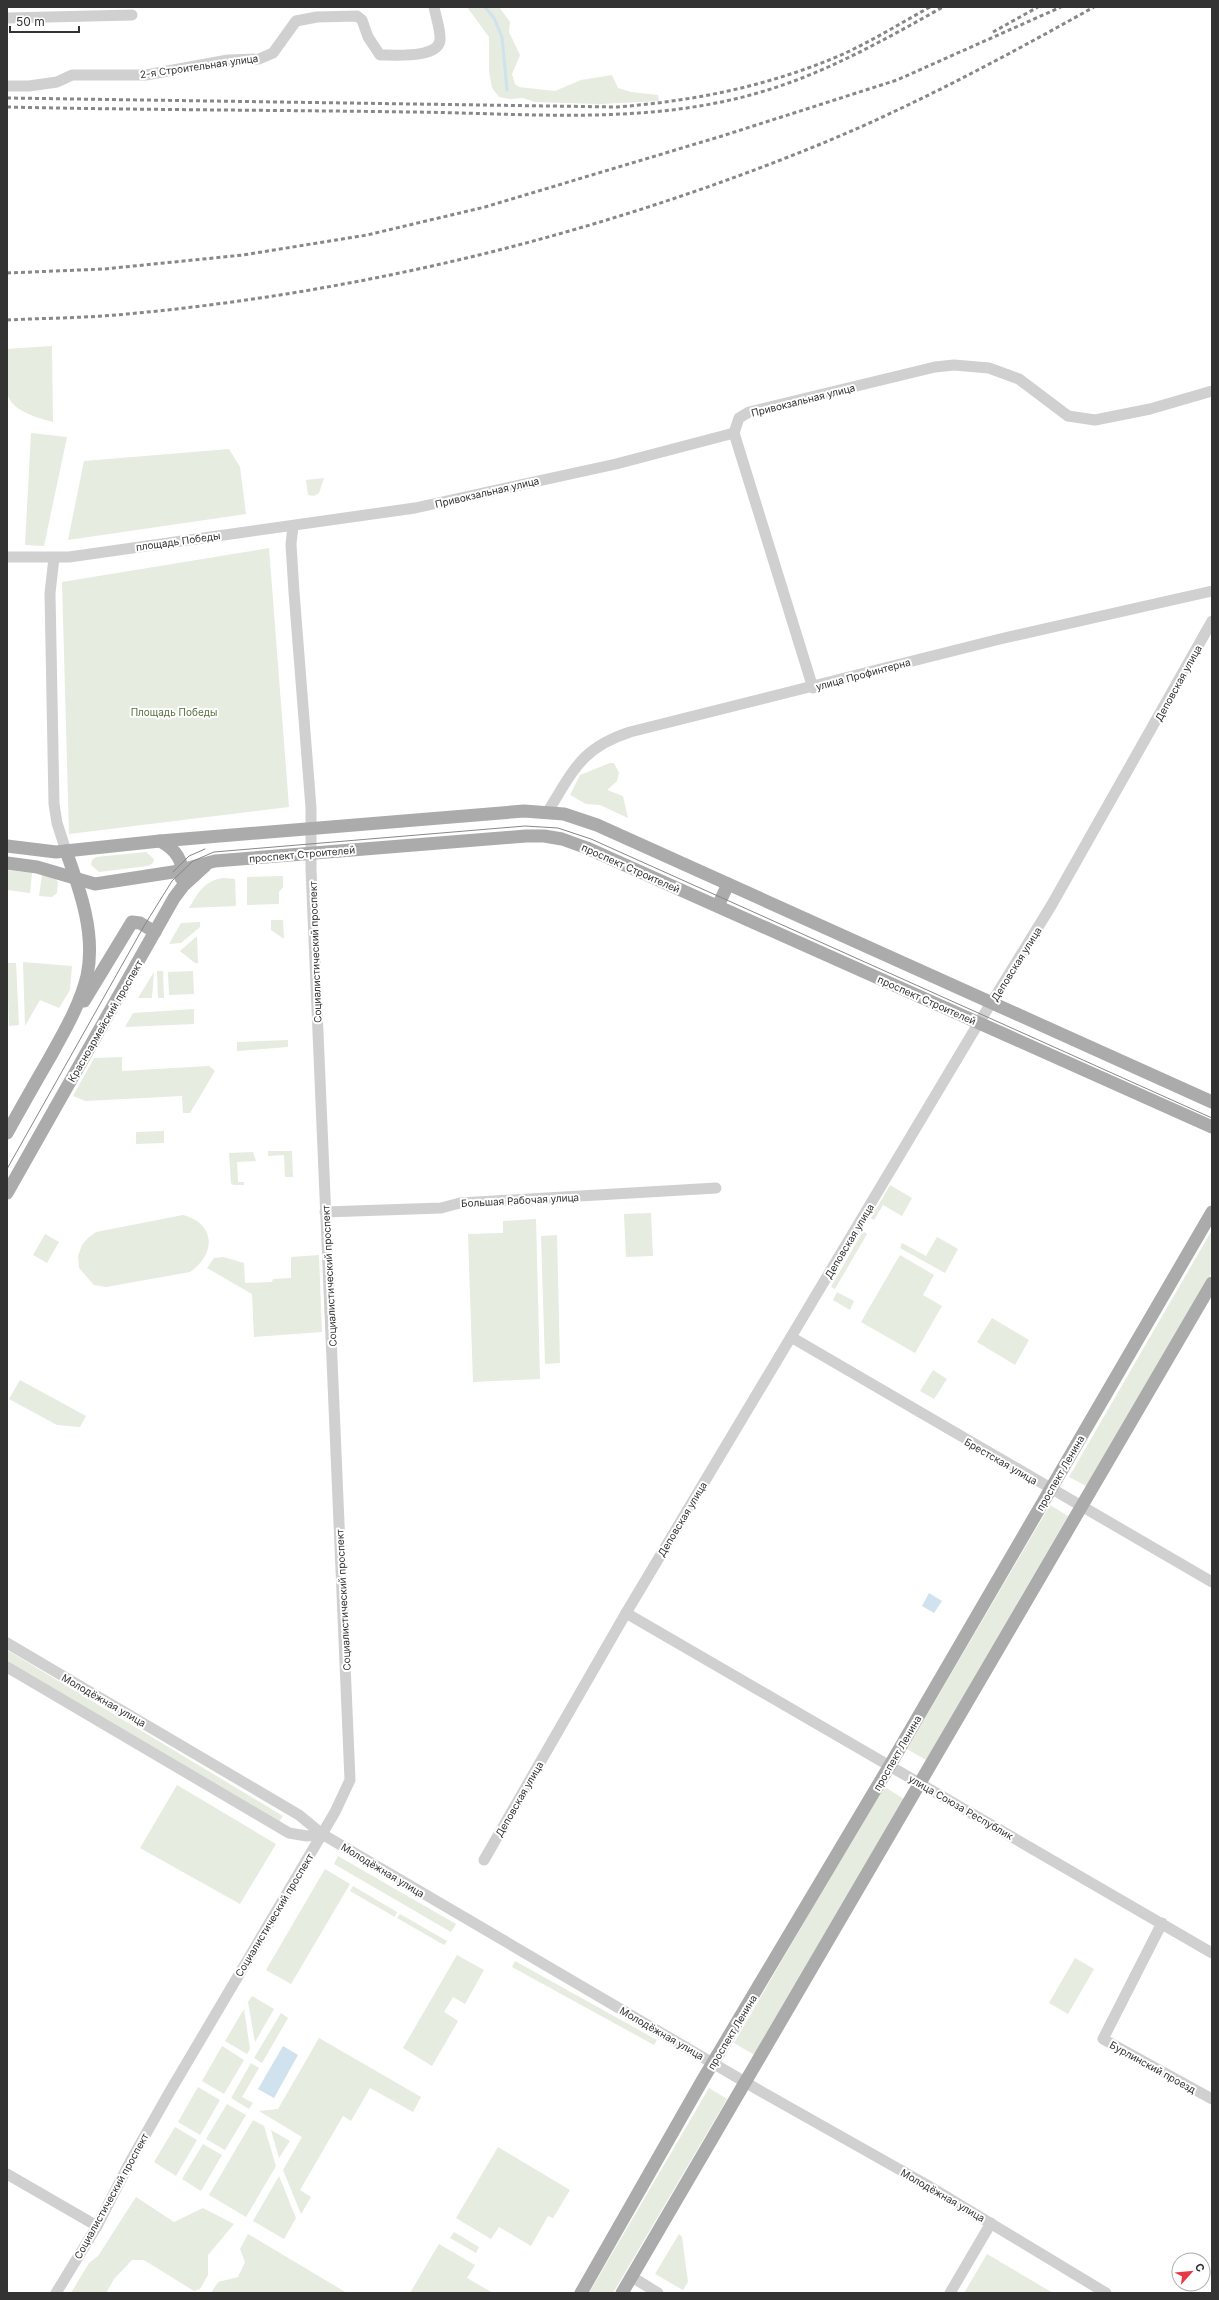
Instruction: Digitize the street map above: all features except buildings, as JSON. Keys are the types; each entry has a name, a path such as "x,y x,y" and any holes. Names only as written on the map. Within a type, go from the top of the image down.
{"main road":[{"path":"7,846 39,851 66,851 160,841 524,811 548,811 579,818 597,825 993,1002 1212,1102"},
{"name":"проспект Строителей","path":"7,863 37,867 76,880 95,884 125,881 215,861 544,836 587,848 1212,1127"},
{"path":"160,841 169,846 177,855 183,869 174,898"},
{"path":"66,851 84,905 88,931 87,975 80,999 68,1026"},
{"name":"Красноармейский проспект","path":"7,1193 174,898 194,874 215,861"},
{"path":"718,906 728,884"},
{"path":"7,1133 68,1026 128,927 132,922 136,922 155,932"},
{"name":"проспект Ленина","path":"581,2293 713,2063 890,1765 1212,1212"},
{"path":"622,2293 1212,1283"}],"street":[{"name":"2-я Строительная улица","path":"7,86 28,86 57,82 72,75 146,75 228,60 259,59 273,53 296,21 317,17 356,16 362,20 368,37 380,55 428,53 436,48 440,39 434,7"},
{"path":"7,18 132,14"},
{"name":"Привокзальная улица","path":"293,526 444,502 616,464 734,433 739,418 749,412 935,367 954,365 989,368 1019,379 1055,408 1068,416 1080,419 1095,420 1194,398 1212,391"},
{"path":"734,433 812,688"},
{"path":"293,526 291,544 311,808 310,829"},
{"name":"площадь Победы","path":"54,558 293,526"},
{"path":"7,557 54,558 50,593 54,804 57,823 66,851"},
{"name":"улица Профинтерна","path":"548,811 581,761 600,744 630,732 812,688 1008,638 1212,591"},
{"name":"Деповская улица","path":"484,1860 626,1613 979,1023 1070,875 1212,621"},
{"name":"Социалистический проспект","path":"56,2293 97,2226 130,2162 168,2094 322,1834 346,1791 350,1780 351,1764 325,1212 310,829"},
{"name":"Большая Рабочая улица","path":"325,1212 441,1208 460,1203 716,1188"},
{"name":"Брестская улица","path":"791,1337 1050,1490 1212,1582"},
{"name":"улица Союза Республик","path":"626,1613 1212,1953"},
{"name":"Молодёжная улица","path":"7,1643 299,1815 322,1834 746,2083 991,2223 1106,2293"},
{"name":"Молодёжная улица","path":"7,1667 289,1833 307,1836 322,1834"},
{"name":"Бурлинский проезд","path":"1162,1923 1103,2040 1212,2099"},
{"path":"7,2174 97,2226"},
{"path":"950,2293 991,2223"},
{"path":"632,2277 658,2293"}],"green space":[{"path":"467,7 499,7 510,22 509,32 520,55 512,74 515,84 519,87 555,91 581,80 612,75 618,88 631,92 658,95 659,101 600,104 535,102 523,98 510,99 499,97 492,88 489,71 489,37"},
{"path":"52,346 53,422 26,413 14,405 7,393 6,382 7,349"},
{"path":"31,433 67,437 44,546 25,545"},
{"path":"229,449 240,467 246,514 68,540 84,461"},
{"path":"324,478 319,493 314,496 308,495 306,480"},
{"name":"Площадь Победы","path":"269,548 289,807 69,834 62,582"},
{"path":"610,763 614,763 619,773 617,781 607,790 623,796 628,818 600,805 586,804 570,795 580,775"},
{"path":"146,852 154,859 153,863 148,866 99,872 91,865 92,860 96,857"},
{"path":"7,870 32,873 30,893 7,890"},
{"path":"42,875 55,878 58,882 57,893 52,897 39,896"},
{"path":"283,876 283,887 279,892 279,904 247,905 247,877"},
{"path":"223,878 235,879 236,906 189,908 202,888 211,882"},
{"path":"271,920 283,920 284,939 271,930"},
{"path":"200,922 200,927 181,943 169,944 181,923"},
{"path":"197,936 198,963 195,963 180,951"},
{"path":"23,962 72,966 70,990 59,1008 40,1000 25,1026"},
{"path":"7,963 16,963 19,1025 9,1026"},
{"path":"157,971 163,971 164,998 158,998"},
{"path":"193,971 194,994 169,995 168,972"},
{"path":"154,972 152,998 138,998"},
{"path":"194,1009 194,1024 125,1027 133,1013"},
{"path":"288,1040 288,1047 237,1051 237,1042"},
{"path":"122,1057 122,1071 209,1066 215,1071 190,1113 183,1113 182,1096 85,1101 73,1096 94,1058"},
{"path":"164,1131 164,1143 136,1144 136,1132"},
{"path":"268,1151 292,1151 293,1177 285,1177 284,1155 268,1156"},
{"path":"253,1152 256,1161 237,1162 238,1182 244,1182 244,1185 233,1185 231,1183 229,1153"},
{"path":"890,1185 912,1198 902,1216 883,1205 874,1220 871,1218"},
{"path":"651,1213 653,1256 626,1257 624,1214"},
{"path":"183,1215 194,1219 202,1225 207,1232 209,1240 205,1257 199,1265 190,1272 106,1287 94,1285 79,1268 78,1256 82,1245 96,1232"},
{"path":"536,1219 540,1379 473,1382 468,1234 503,1233 503,1221"},
{"path":"1212,1230 1212,1272 1088,1487 1069,1477"},
{"path":"863,1231 867,1234 835,1289 831,1287"},
{"path":"45,1234 59,1242 47,1263 33,1255"},
{"path":"557,1235 560,1363 545,1364 541,1236"},
{"path":"937,1237 958,1249 945,1273 900,1248 902,1243 926,1256"},
{"path":"319,1255 322,1332 254,1337 252,1294 207,1268 214,1258 223,1257 244,1263 245,1283 272,1282 273,1279 291,1278 291,1257"},
{"path":"900,1255 934,1275 923,1295 942,1306 915,1353 861,1322"},
{"path":"837,1292 854,1301 850,1310 833,1300"},
{"path":"992,1318 1029,1340 1015,1365 977,1342"},
{"path":"933,1370 947,1379 934,1399 920,1391"},
{"path":"20,1380 86,1416 80,1427 57,1425 9,1399"},
{"path":"1050,1505 1068,1516 926,1760 907,1749"},
{"path":"7,1650 283,1816 279,1822 7,1661"},
{"path":"177,1785 276,1844 240,1904 140,1848"},
{"path":"883,1786 904,1799 756,2056 734,2043"},
{"path":"338,1856 456,1924 451,1932 334,1864"},
{"path":"325,1869 350,1884 291,1984 266,1970"},
{"path":"353,1886 397,1912 395,1917 350,1891"},
{"path":"400,1914 447,1941 444,1945 397,1918"},
{"path":"457,1955 484,1970 465,2004 453,1997 444,2012 458,2021 432,2066 403,2048"},
{"path":"1075,1958 1094,1969 1068,2014 1049,2003"},
{"path":"515,1961 657,2040 654,2045 512,1967"},
{"path":"252,1996 274,2009 255,2042 248,2002"},
{"path":"244,2009 250,2049 247,2054 225,2041"},
{"path":"281,2013 288,2018 262,2063 254,2058"},
{"path":"319,2038 421,2097 413,2112 370,2088 351,2121 343,2116 300,2190 311,2197 301,2214 283,2170 302,2137 259,2111 278,2109"},
{"path":"222,2046 244,2060 224,2094 202,2081"},
{"path":"251,2063 259,2068 242,2097 253,2103 249,2109 231,2098"},
{"path":"198,2087 220,2100 200,2135 178,2122"},
{"path":"709,2088 727,2099 613,2293 589,2293"},
{"path":"227,2104 246,2115 225,2150 206,2139"},
{"path":"253,2120 264,2126 276,2166 246,2217 209,2195"},
{"path":"175,2127 197,2140 176,2176 154,2162"},
{"path":"271,2130 290,2141 279,2158"},
{"path":"203,2144 222,2155 201,2191 182,2179"},
{"path":"498,2147 570,2190 553,2218 548,2216 531,2246 499,2227 491,2239 456,2218"},
{"path":"279,2176 296,2218 284,2239 253,2221"},
{"path":"136,2197 174,2222 203,2208 234,2224 208,2255 208,2275 200,2289 194,2291 144,2260 132,2260 114,2279 106,2293 71,2293 89,2263 98,2256"},
{"path":"454,2232 479,2247 476,2253 450,2238"},
{"path":"248,2234 347,2293 211,2293 218,2282 238,2277 245,2262 240,2249"},
{"path":"679,2234 682,2237 688,2282 683,2290 655,2274"},
{"path":"439,2244 475,2265 467,2278 493,2293 410,2293"},
{"path":"987,2254 1053,2293 964,2293"}],"water":[{"path":"929,1593 942,1601 934,1613 922,1606"},
{"path":"283,2046 298,2055 274,2098 258,2089"}],"waterway":[{"path":"485,7 494,18 502,37 507,90"}],"tram line":[{"path":"7,1169 144,926 172,881 193,861 214,852 525,826 558,828 591,839 1212,1118"},
{"path":"173,872 189,856 205,849"}],"railway":[{"path":"7,98 617,107 674,101 703,96 786,75 814,66 853,50 930,7"},
{"path":"7,107 543,115 631,114 675,110 718,103 761,92 809,75 854,55 943,7"},
{"path":"993,32 1038,7"},
{"path":"7,273 104,269 243,255 367,235 485,207 722,136 897,80 1061,7"},
{"path":"7,320 127,314 217,304 306,291 395,274 484,254 571,230 658,204 744,174 828,141 896,111 963,78 1094,7"}]}
